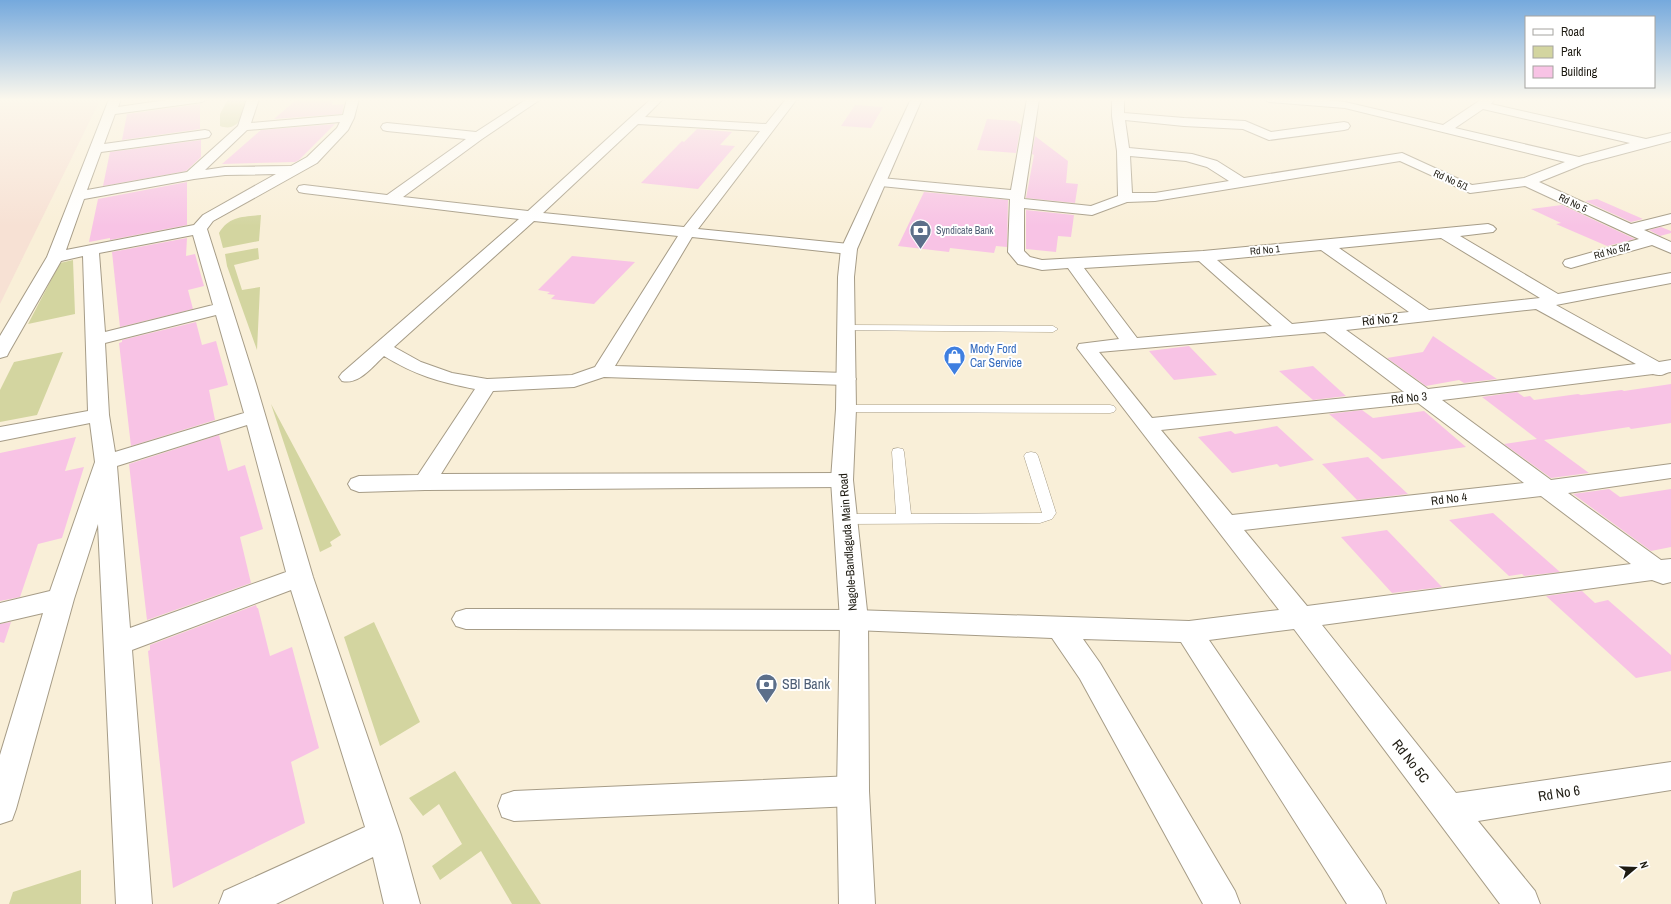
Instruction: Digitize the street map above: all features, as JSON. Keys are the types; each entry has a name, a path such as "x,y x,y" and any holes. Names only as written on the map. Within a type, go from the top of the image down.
{"street":[{"path":"0,352 55,257 100,141"},
{"path":"97,149 153,141"},
{"path":"194,173 203,141"},
{"path":"194,173 229,141"},
{"path":"55,257 199,229 208,218 299,179 312,160 331,141"},
{"path":"390,200 471,141"},
{"path":"349,377 531,216 613,141"},
{"path":"602,371 688,232 760,141"},
{"name":"Nagole-Bandlaguda Main Road","path":"857,904 853,791 854,620 842,480 846,409 846,277 849,249 899,141"},
{"name":"Rd No 1","path":"1026,141 1017,199 1016,252 1024,261 1042,265 1203,256 1488,229"},
{"path":"1122,141 1125,198"},
{"path":"1496,141 1579,161"},
{"path":"1638,141 1645,143"},
{"path":"1527,182 1579,161 1653,141"},
{"path":"1123,151 1187,157 1212,164 1242,183"},
{"name":"Rd No 5/1","path":"1242,183 1402,157 1470,189 1527,182"},
{"path":"79,196 194,173 225,171 299,179 390,200 849,249"},
{"path":"881,182 1017,199 1092,211 1125,198 1155,197 1242,183"},
{"name":"Rd No 5","path":"1527,182 1671,248"},
{"name":"Rd No 5/2","path":"1630,229 1671,218"},
{"path":"199,229 255,416 300,577 384,834 402,904"},
{"path":"1443,233 1547,302 1666,370"},
{"name":"Rd No 5/2","path":"1571,263 1654,240"},
{"path":"1325,245 1425,315"},
{"path":"91,249 99,415 106,462 134,904"},
{"path":"1203,256 1287,329"},
{"path":"1072,264 1132,344"},
{"name":"Rd No 2","path":"1086,348 1329,326 1547,302 1671,278"},
{"path":"96,340 223,308"},
{"path":"1329,326 1546,488 1666,573"},
{"path":"383,348 414,366 448,378 487,385 574,381 602,371 846,379"},
{"name":"Rd No 5C","path":"1086,348 1301,618 1522,904"},
{"name":"Rd No 3","path":"1146,425 1666,370"},
{"path":"425,482 487,385"},
{"path":"0,434 99,415"},
{"path":"106,462 255,416"},
{"path":"0,809 61,599 106,462"},
{"name":"Rd No 4","path":"1226,524 1546,488 1671,471"},
{"path":"359,484 425,482 842,480"},
{"path":"466,619 854,620 1189,632 1666,573"},
{"path":"118,644 300,577"},
{"path":"0,613 61,599"},
{"path":"1059,627 1090,671 1222,904"},
{"path":"1189,632 1368,904"},
{"name":"Rd No 6","path":"1448,810 1671,776"},
{"path":"514,806 853,791"},
{"path":"237,904 384,834"}],"lane":[{"path":"846,328 1053,329"},
{"path":"846,409 1110,409"},
{"path":"898,452 904,518"},
{"path":"845,519 1040,518 1047,516 1049,513 1031,456"}],"shaded area":[{"path":"0,141 80,141 0,304"}],"green space":[{"path":"261,215 259,241 223,248 219,233 227,223 237,218"},
{"path":"258,248 259,259 234,265 242,290 260,287 257,350 227,266 225,254"},
{"path":"73,260 75,314 28,324 60,263"},
{"path":"63,352 37,415 0,422 0,390 14,362"},
{"path":"271,404 341,535 330,542 332,546 320,552"},
{"path":"374,622 420,722 380,746 344,637"},
{"path":"455,771 541,904 512,904 481,851 440,880 432,866 462,844 439,804 423,816 409,798"},
{"path":"81,870 81,904 9,904 13,892"}],"building":[{"path":"201,141 201,157 186,171 103,186 110,152"},
{"path":"248,141 318,141 299,160 295,162 222,164"},
{"path":"682,141 724,141 720,145 735,146 698,189 641,183"},
{"path":"980,141 1018,141 1016,153 977,150"},
{"path":"1034,141 1042,141 1068,161 1066,183 1078,184 1075,203 1026,198 1034,155 1032,154"},
{"path":"187,182 187,225 110,240 110,238 89,242 98,199"},
{"path":"924,192 1008,200 1007,247 996,246 994,253 950,248 949,252 898,246"},
{"path":"1597,199 1643,219 1631,222 1585,201"},
{"path":"1562,205 1635,239 1607,246 1556,224 1561,223 1531,209"},
{"path":"1026,210 1074,215 1071,237 1058,236 1056,252 1026,249"},
{"path":"1661,227 1671,231 1671,233 1660,236 1649,230"},
{"path":"187,238 186,256 195,254 204,286 188,290 193,309 120,327 112,252"},
{"path":"572,256 635,262 594,304 551,299 555,295 547,294 550,292 538,290"},
{"path":"196,322 202,345 216,341 228,385 209,390 215,420 131,446 119,343 122,342 122,340"},
{"path":"1433,336 1497,379 1464,383 1459,380 1426,386 1387,358 1423,352"},
{"path":"1189,346 1217,375 1174,380 1149,351"},
{"path":"1313,366 1346,396 1313,400 1279,371"},
{"path":"1671,384 1671,423 1631,429 1629,427 1544,440 1589,473 1551,478 1504,444 1537,439 1482,397 1517,392 1524,397 1530,396 1534,400 1578,394 1624,391"},
{"path":"1362,410 1373,418 1424,411 1466,447 1382,459 1329,414"},
{"path":"1277,426 1314,460 1280,467 1277,464 1232,473 1198,437 1231,431 1235,434"},
{"path":"219,435 228,471 245,465 263,529 240,537 251,583 147,620 129,464"},
{"path":"76,437 65,471 84,467 62,538 38,544 20,597 0,601 0,453"},
{"path":"1368,457 1408,494 1357,500 1322,464"},
{"path":"1609,489 1620,497 1671,489 1671,547 1651,551 1573,494"},
{"path":"1493,513 1560,572 1509,576 1449,520"},
{"path":"1387,530 1442,587 1392,593 1341,537"},
{"path":"1582,591 1595,603 1608,600 1671,655 1671,671 1636,678 1546,596"},
{"path":"256,605 270,656 292,647 319,748 291,762 305,823 173,888 148,651 150,650 150,645"},
{"path":"11,622 4,643 0,642 0,624"}],"place":[{"name":"Syndicate Bank","path":"921,250"},
{"name":"Mody Ford Car Service","path":"955,376"},
{"name":"SBI Bank","path":"766,704"}]}
